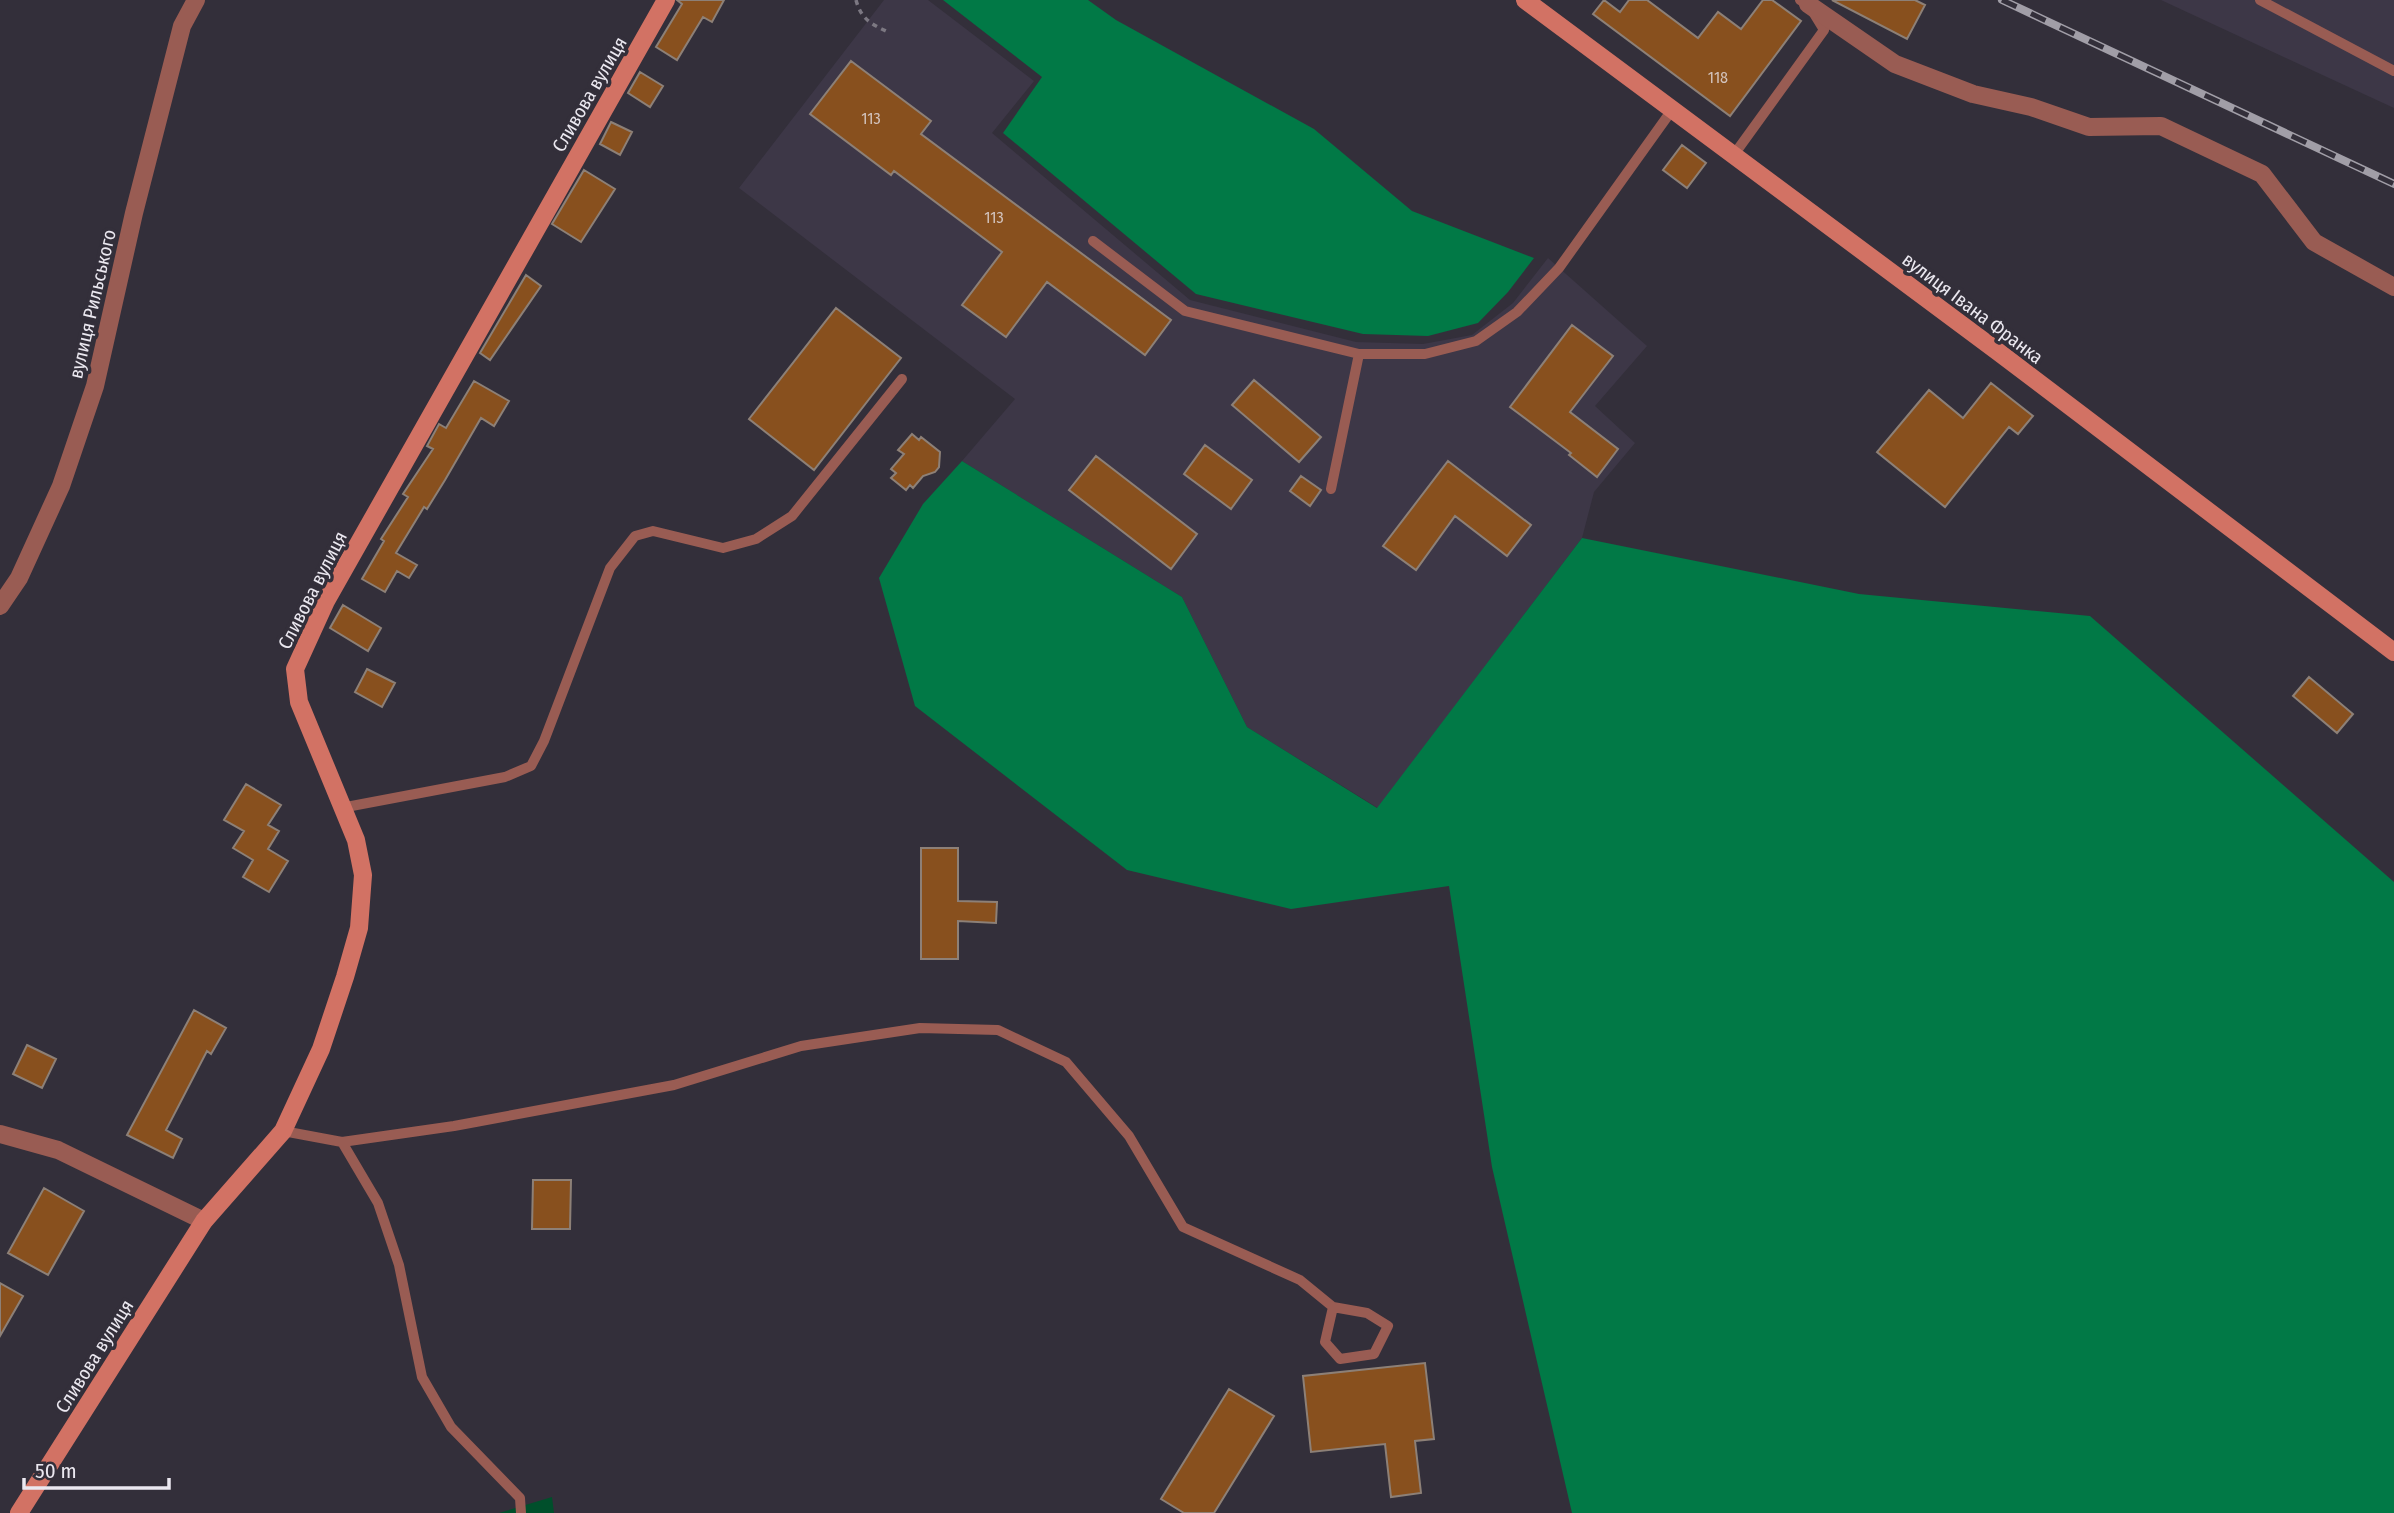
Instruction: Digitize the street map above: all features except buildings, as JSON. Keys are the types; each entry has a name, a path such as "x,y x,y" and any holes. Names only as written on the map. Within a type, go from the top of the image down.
{"street":[{"name":"вулиця Рильського","path":"0,606 19,578 61,486 95,386 134,213 178,40 196,0"},
{"name":"вулиця Івана Франка","path":"1525,0 1997,351 2394,652"},
{"name":"Сливова вулиця","path":"19,1513 204,1221 283,1131 321,1049 359,928 363,875 356,840 299,702 295,669 326,601 659,2"},
{"path":"1804,2 1895,64 1973,94 2031,107 2089,127 2161,126 2262,174 2314,242 2394,287"},
{"path":"0,1134 58,1150 204,1221"}],"lane":[{"path":"2260,0 2394,71"},
{"path":"1733,156 1824,30 1804,2"},
{"path":"1093,241 1185,311 1359,354 1425,354 1476,341 1517,312 1559,268 1672,110"},
{"path":"1331,489 1359,354"},
{"path":"341,808 505,777 531,766 544,741 610,568 635,536 653,531 723,548 756,539 792,516 902,379"},
{"path":"283,1131 342,1142 454,1126 674,1084 801,1046 920,1028 998,1030 1066,1062 1129,1136 1182,1227 1300,1280 1333,1307 1367,1313 1388,1326 1374,1354 1340,1359 1325,1342 1333,1307"},
{"path":"342,1142 378,1203 399,1265 422,1377 450,1427 520,1498 522,1513"}],"path":[{"path":"856,0 860,14 870,24 888,32"}],"shaded area":[{"path":"884,0 928,0 1034,81 992,133 1190,300 1356,342 1423,344 1472,335 1513,303 1548,258 1647,346 1595,406 1635,443 1594,492 1582,538 1378,808 1247,727 1182,597 962,461 1015,399 739,188"},
{"path":"2161,0 2394,0 2394,108 2329,78"}],"green space":[{"path":"943,0 1088,0 1116,20 1314,129 1412,211 1534,258 1508,292 1478,323 1428,336 1363,334 1196,294 1003,133 1042,77"},
{"path":"962,461 1182,597 1247,727 1377,808 1582,538 1859,594 2090,616 2394,882 2394,1513 1572,1513 1492,1167 1449,886 1291,909 1127,870 915,706 879,578 923,504"},
{"path":"552,1497 554,1513 499,1513"}],"railway":[{"path":"2002,0 2394,184"}]}
